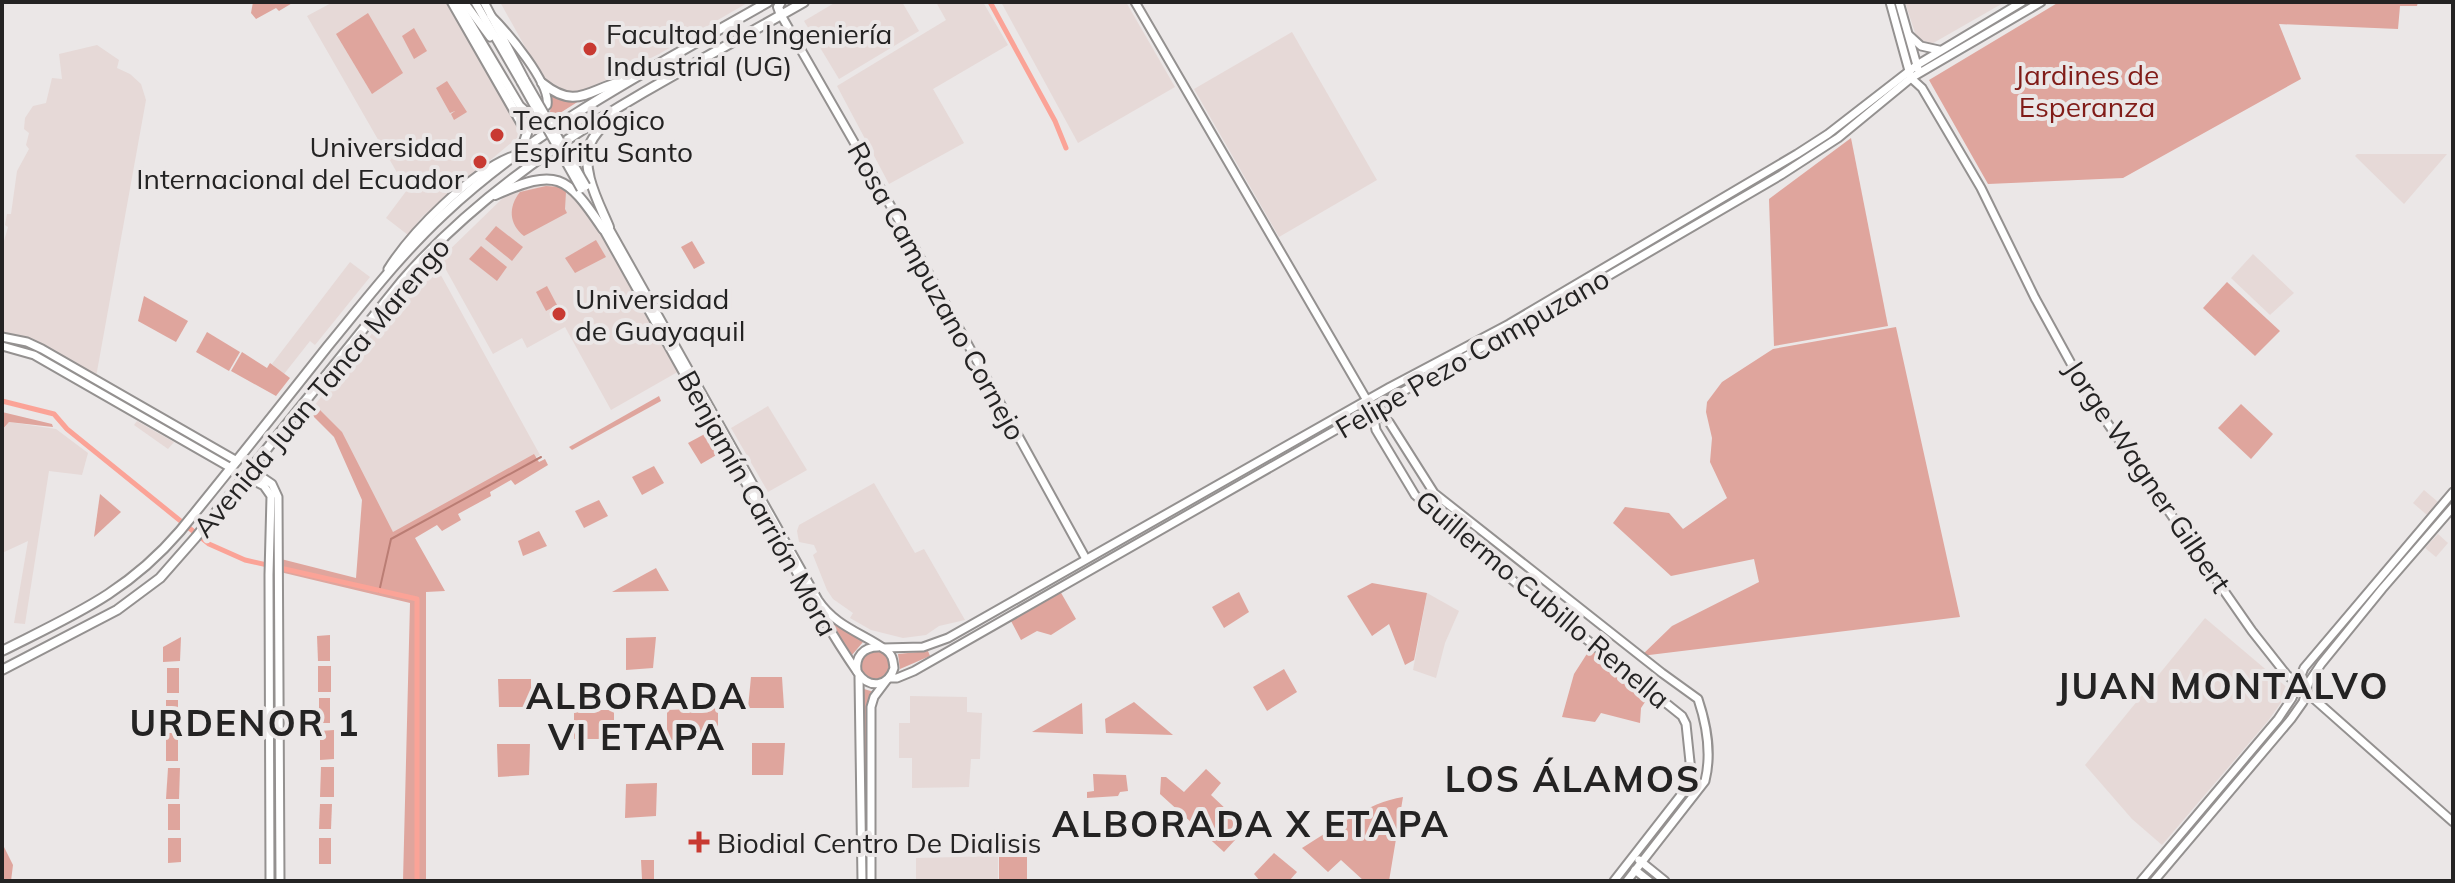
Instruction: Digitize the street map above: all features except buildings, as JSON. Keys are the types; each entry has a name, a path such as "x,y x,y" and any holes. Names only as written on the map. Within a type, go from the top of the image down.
{"main road":[{"path":"455,2 527,133 519,152"},
{"name":"Avenida Juan Tanca Marengo","path":"2,651 85,609 131,581 190,520 380,282 444,213 519,152 632,79 768,2"},
{"path":"781,2 778,7 781,15"},
{"name":"Avenida Juan Tanca Marengo","path":"2,670 77,633 130,602 160,578 200,533 409,273 484,200 551,148 804,2"},
{"path":"542,83 559,95 577,97 632,79"},
{"path":"606,228 589,172 588,153 596,134 621,106"},
{"path":"484,200 522,183 553,178 572,189 606,228"}],"street":[{"path":"455,2 520,106 528,113 540,112 547,105 548,97 542,83 511,37 491,16"},
{"path":"464,2 512,62"},
{"path":"475,2 512,62"},
{"path":"484,2 512,62"},
{"name":"Guillermo Cubillo Renella","path":"1135,2 1366,400 1389,422 1434,493 1698,699 1708,740 1709,766 1705,781 1642,863"},
{"path":"1890,2 1914,72"},
{"path":"1899,2 1914,72"},
{"name":"Felipe Pezo Campuzano","path":"888,679 914,671 1819,152 1939,50 2022,2"},
{"name":"Felipe Pezo Campuzano","path":"1914,72 2041,2"},
{"name":"Rosa Campuzano Cornejo","path":"781,15 1091,568"},
{"path":"1907,33 1921,46 1939,50"},
{"path":"511,37 512,62"},
{"name":"Benjamín Carrión Mora","path":"512,62 807,593 858,673"},
{"name":"Jorge Wagner Gilbert","path":"1914,72 1981,188 2035,298 2090,398 2252,631 2277,665 2453,822"},
{"name":"Benjamín Carrión Mora","path":"606,228 823,607 843,626 880,648"},
{"name":"Felipe Pezo Campuzano","path":"880,648 923,647 948,638 1366,400 1541,310"},
{"path":"2,337 42,349 234,464"},
{"path":"2,346 34,355 234,464"},
{"name":"Guillermo Cubillo Renella","path":"1372,409 1376,430 1415,495 1495,566 1682,716 1686,724 1692,781 1614,881"},
{"path":"248,473 267,488 271,496 274,559 270,881"},
{"path":"2141,881 2278,719 2292,698 2304,668 2453,492"},
{"path":"2154,881 2291,719 2303,702 2313,675 2335,646 2453,507"},
{"path":"1072,566 1078,570 1078,576"},
{"path":"273,572 280,881"},
{"path":"862,881 856,665 861,653 871,647 880,648 894,662 871,707 871,881"},
{"path":"858,673 871,684 888,679"},
{"path":"1634,856 1665,881"},
{"path":"1627,881 1642,863"},
{"path":"1628,864 1649,881"}],"shaded area":[{"path":"333,2 446,2 519,127 517,138 422,217 408,235 386,218 407,190 307,16"},
{"name":"Facultad de Ingeniería Industrial (UG)","path":"500,2 749,2 659,54 583,91 570,93 558,91 544,81"},
{"path":"836,2 902,2 919,31 839,79 804,21"},
{"path":"936,2 983,2 1008,45 933,89 964,143 889,184 837,86 946,20"},
{"path":"1001,2 1126,2 1175,87 1078,143"},
{"path":"1905,2 2005,2 1928,46 1916,36"},
{"path":"1292,32 1377,180 1279,237 1194,89"},
{"path":"97,45 119,60 117,68 141,84 146,100 96,377 33,339 2,332 2,248 17,171 29,149 26,145 29,133 24,129 25,118 33,106 46,103 52,78 62,79 59,54"},
{"path":"2447,154 2404,204 2355,156"},
{"name":"Universidad de Guayaquil","path":"535,182 559,185 576,199 600,230 681,370 611,410 565,327 527,348 522,338 493,354 440,259 508,193"},
{"path":"2253,254 2294,293 2270,315 2231,278"},
{"path":"432,259 540,455 394,534 337,438 309,412"},
{"path":"350,262 370,277 315,345 310,341 284,374 272,364"},
{"path":"768,406 807,470 768,492 731,428"},
{"path":"137,421 174,442 168,449 134,425"},
{"path":"9,422 56,429 88,453 82,475 49,471 25,624 14,623 28,541 2,553 2,431"},
{"path":"874,483 915,553 924,549 965,620 939,626 926,635 903,638 871,630 850,618 853,613 833,599 827,590 813,555 817,552 814,545 799,542 799,525"},
{"path":"2424,490 2438,502 2427,515 2413,503"},
{"path":"2438,534 2448,543 2436,557 2425,548"},
{"path":"1427,593 1459,611 1445,643 1436,678 1413,670"},
{"path":"2205,618 2290,690 2268,721 2162,845 2132,819 2085,765"},
{"path":"910,696 967,697 967,712 982,713 980,759 971,759 969,787 912,788 912,758 899,758 899,723 910,723"},
{"path":"998,856 998,881 916,881 916,858"}],"green space":[{"path":"253,2 294,2 256,19 251,13"},
{"name":"Jardines de Esperanza","path":"2059,2 2418,2 2417,6 2400,6 2398,29 2279,24 2301,79 2123,178 1988,184 1929,80"},
{"path":"368,13 403,73 372,94 336,34"},
{"path":"414,28 427,51 414,59 402,36"},
{"path":"447,81 467,112 454,120 451,114 455,111 450,113 436,88"},
{"path":"552,95 579,101 530,132 517,107 529,118 540,118 550,112"},
{"path":"1851,138 1888,326 1774,346 1769,199"},
{"path":"546,186 559,187 566,192 567,213 524,236 513,221 513,204 520,192"},
{"path":"496,226 523,247 512,261 485,239"},
{"path":"596,240 606,257 575,273 565,258"},
{"path":"692,241 705,263 694,269 681,247"},
{"path":"481,246 507,267 497,281 469,259"},
{"path":"2227,282 2280,331 2255,356 2203,308"},
{"path":"547,286 557,305 546,311 536,292"},
{"path":"144,296 188,321 176,342 138,321"},
{"path":"1896,327 1960,617 1641,656 1672,626 1759,582 1754,559 1671,576 1613,523 1625,507 1669,513 1683,529 1727,498 1710,462 1712,438 1706,412 1707,402 1722,382 1773,349"},
{"path":"207,332 240,352 229,371 196,352"},
{"path":"242,352 267,368 270,363 290,378 276,396 231,371"},
{"path":"659,396 661,401 572,450 569,447"},
{"path":"2241,404 2273,434 2251,459 2218,428"},
{"path":"315,405 342,432 393,532 534,454 539,462 545,459 548,465 515,485 511,480 490,492 491,496 458,514 461,520 442,531 437,525 415,538 445,591 426,592 426,881 403,881 410,603 280,572 281,559 356,578 362,500 334,437 309,412"},
{"path":"2,412 52,424 53,427 9,422 2,430"},
{"path":"714,429 725,450 701,464 688,443"},
{"path":"654,466 664,483 642,495 632,477"},
{"path":"100,494 121,512 94,537"},
{"path":"599,500 608,516 584,528 575,511"},
{"path":"539,531 547,546 523,556 518,541"},
{"path":"656,568 669,591 612,592"},
{"path":"1372,583 1427,593 1414,660 1405,665 1389,624 1372,636 1347,596"},
{"path":"1060,591 1076,619 1051,635 1037,631 1021,640 1011,621"},
{"path":"1239,592 1249,612 1224,628 1212,607"},
{"path":"826,618 863,642 852,655"},
{"path":"330,635 330,661 318,661 317,636"},
{"path":"181,637 180,661 163,662 163,647"},
{"path":"656,637 653,668 626,670 626,638"},
{"path":"1590,649 1649,696 1641,708 1640,723 1601,713 1595,722 1562,717 1574,674"},
{"path":"875,650 881,651 889,659 889,671 881,679 875,680 869,679 861,671 860,665 861,659 869,651"},
{"path":"928,651 930,656 900,669 898,654"},
{"path":"318,666 331,666 331,692 318,692"},
{"path":"167,668 179,668 179,693 167,693"},
{"path":"1284,669 1297,692 1267,711 1253,687"},
{"path":"751,677 782,677 784,708 748,708"},
{"path":"498,679 531,679 531,707 499,707"},
{"path":"864,689 874,692 867,703 867,881 864,881"},
{"path":"319,698 330,698 330,723 319,723"},
{"path":"166,700 178,700 178,727 166,727"},
{"path":"1134,702 1173,735 1106,733 1105,719"},
{"path":"1082,703 1083,734 1032,732"},
{"path":"718,708 718,741 667,740 667,710"},
{"path":"574,710 614,710 614,739 574,739"},
{"path":"334,730 334,759 320,760 320,731"},
{"path":"166,733 178,733 178,761 166,761"},
{"path":"752,743 785,743 783,775 752,775"},
{"path":"497,744 530,744 529,775 498,777"},
{"path":"321,767 334,767 334,797 320,797"},
{"path":"168,768 180,768 179,799 166,799"},
{"path":"1206,769 1221,783 1211,795 1246,828 1224,852 1160,794 1161,777 1166,777 1184,792"},
{"path":"1093,774 1126,775 1128,791 1120,792 1118,796 1087,798 1087,792 1094,791"},
{"path":"657,783 656,816 625,818 626,784"},
{"path":"1403,797 1389,881 1364,881 1341,860 1328,872 1302,848 1364,811"},
{"path":"168,804 180,804 180,830 168,830"},
{"path":"320,804 332,804 331,829 319,829"},
{"path":"168,838 181,838 181,862 168,863"},
{"path":"319,838 331,838 331,864 319,864"},
{"path":"2,843 13,865 11,881 2,881"},
{"path":"1274,853 1297,872 1289,881 1260,881 1254,874"},
{"path":"999,857 1027,857 1027,881 999,881"},
{"path":"641,860 654,860 654,881 635,881 642,879"}],"waterway":[{"path":"990,2 1055,121 1066,148"},
{"path":"2,401 54,414 67,429 209,544 245,560 417,599 417,881"},
{"path":"379,592 391,539 541,457"}],"place":[{"name":"Facultad de Ingeniería Industrial (UG)","path":"590,49"},
{"name":"Tecnológico Espíritu Santo","path":"497,135"},
{"name":"Universidad Internacional del Ecuador","path":"480,162"},
{"name":"Universidad de Guayaquil","path":"559,314"},
{"name":"Biodial Centro De Dialisis","path":"699,842"}],"district":[{"name":"JUAN MONTALVO","path":"2223,685"},
{"name":"ALBORADA VI ETAPA","path":"637,716"},
{"name":"URDENOR 1","path":"245,722"},
{"name":"LOS ÁLAMOS","path":"1573,778"},
{"name":"ALBORADA X ETAPA","path":"1251,823"}]}
